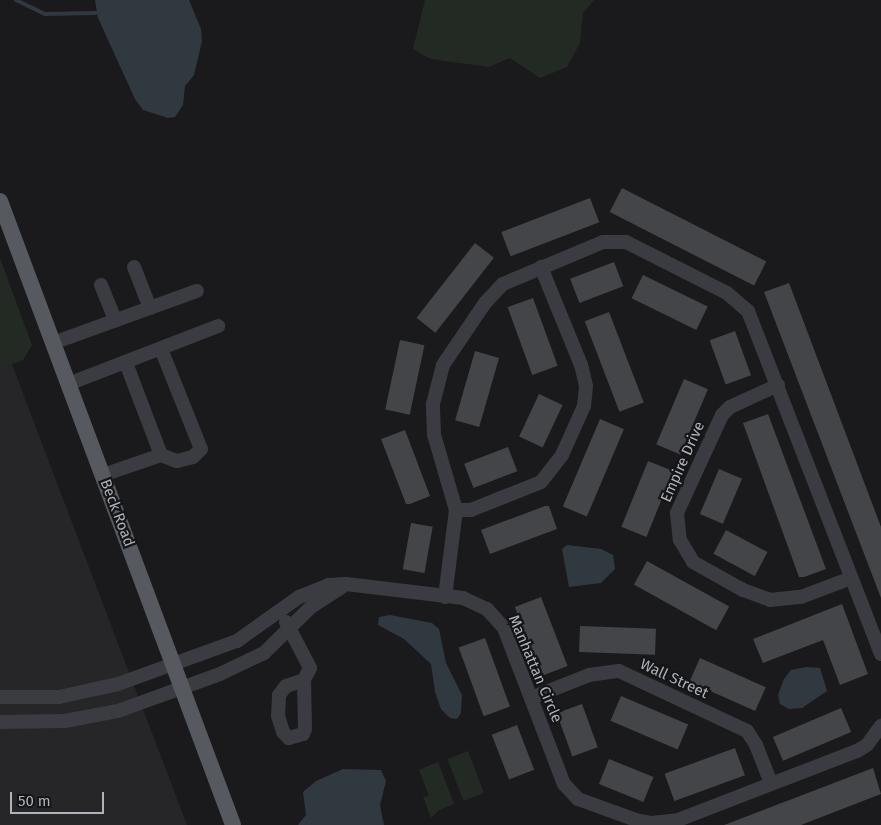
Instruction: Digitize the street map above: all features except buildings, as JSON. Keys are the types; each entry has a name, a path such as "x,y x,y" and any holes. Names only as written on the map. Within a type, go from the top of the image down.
{"main road":[{"name":"Beck Road","path":"0,202 233,825"}],"street":[{"path":"445,597 456,510 437,449 434,427 433,404 443,365 494,292 514,278 603,242 626,242 727,293 742,303 753,319 881,654"},
{"path":"134,267 150,308"},
{"path":"456,510 471,510 541,482 562,456 584,406 586,386 581,365 541,267"},
{"path":"102,285 115,320"},
{"path":"53,343 197,291"},
{"path":"68,384 218,326"},
{"path":"103,475 161,455 176,462 193,457 201,449 161,349"},
{"path":"126,362 161,455"},
{"name":"Empire Drive","path":"778,385 730,407 722,414 677,513 680,540 693,562 743,590 770,600 801,597 852,578"},
{"path":"0,722 65,721 118,711 182,687 257,657 290,629 311,607 346,584"},
{"name":"Manhattan Circle","path":"0,697 26,699 88,692 174,664 246,636 312,591 346,584 476,603 496,617 531,698 559,773 569,792 578,799 636,820 651,823 678,820 857,751 867,745 881,726"},
{"path":"280,612 310,668 304,680"},
{"path":"246,636 257,657"},
{"name":"Wall Street","path":"531,698 589,675 619,671 746,731 756,745 771,784"}],"shaded area":[{"path":"95,0 189,0 201,29 202,41 194,75 185,86 183,105 175,117 168,118 143,110 135,99 98,18"},
{"path":"425,0 594,0 583,13 580,43 567,67 540,78 510,58 489,67 431,59 413,49"},
{"path":"0,258 32,345 23,360 0,369"},
{"path":"0,333 187,825 0,825"},
{"path":"567,545 601,549 613,555 615,569 601,583 569,587 562,549"},
{"path":"390,615 432,623 439,629 446,663 462,695 461,713 457,719 450,718 441,709 435,692 431,664 404,639 378,625 379,617"},
{"path":"806,667 820,668 827,691 802,708 789,709 780,704 778,695 784,679 791,670"},
{"path":"468,751 484,793 464,801 447,759"},
{"path":"438,762 454,804 439,810 431,818 423,797 429,796 419,770"},
{"path":"343,769 381,770 386,781 380,805 384,825 298,825 306,815 303,792 316,781"}],"waterway":[{"path":"16,0 45,14 96,13"}]}
